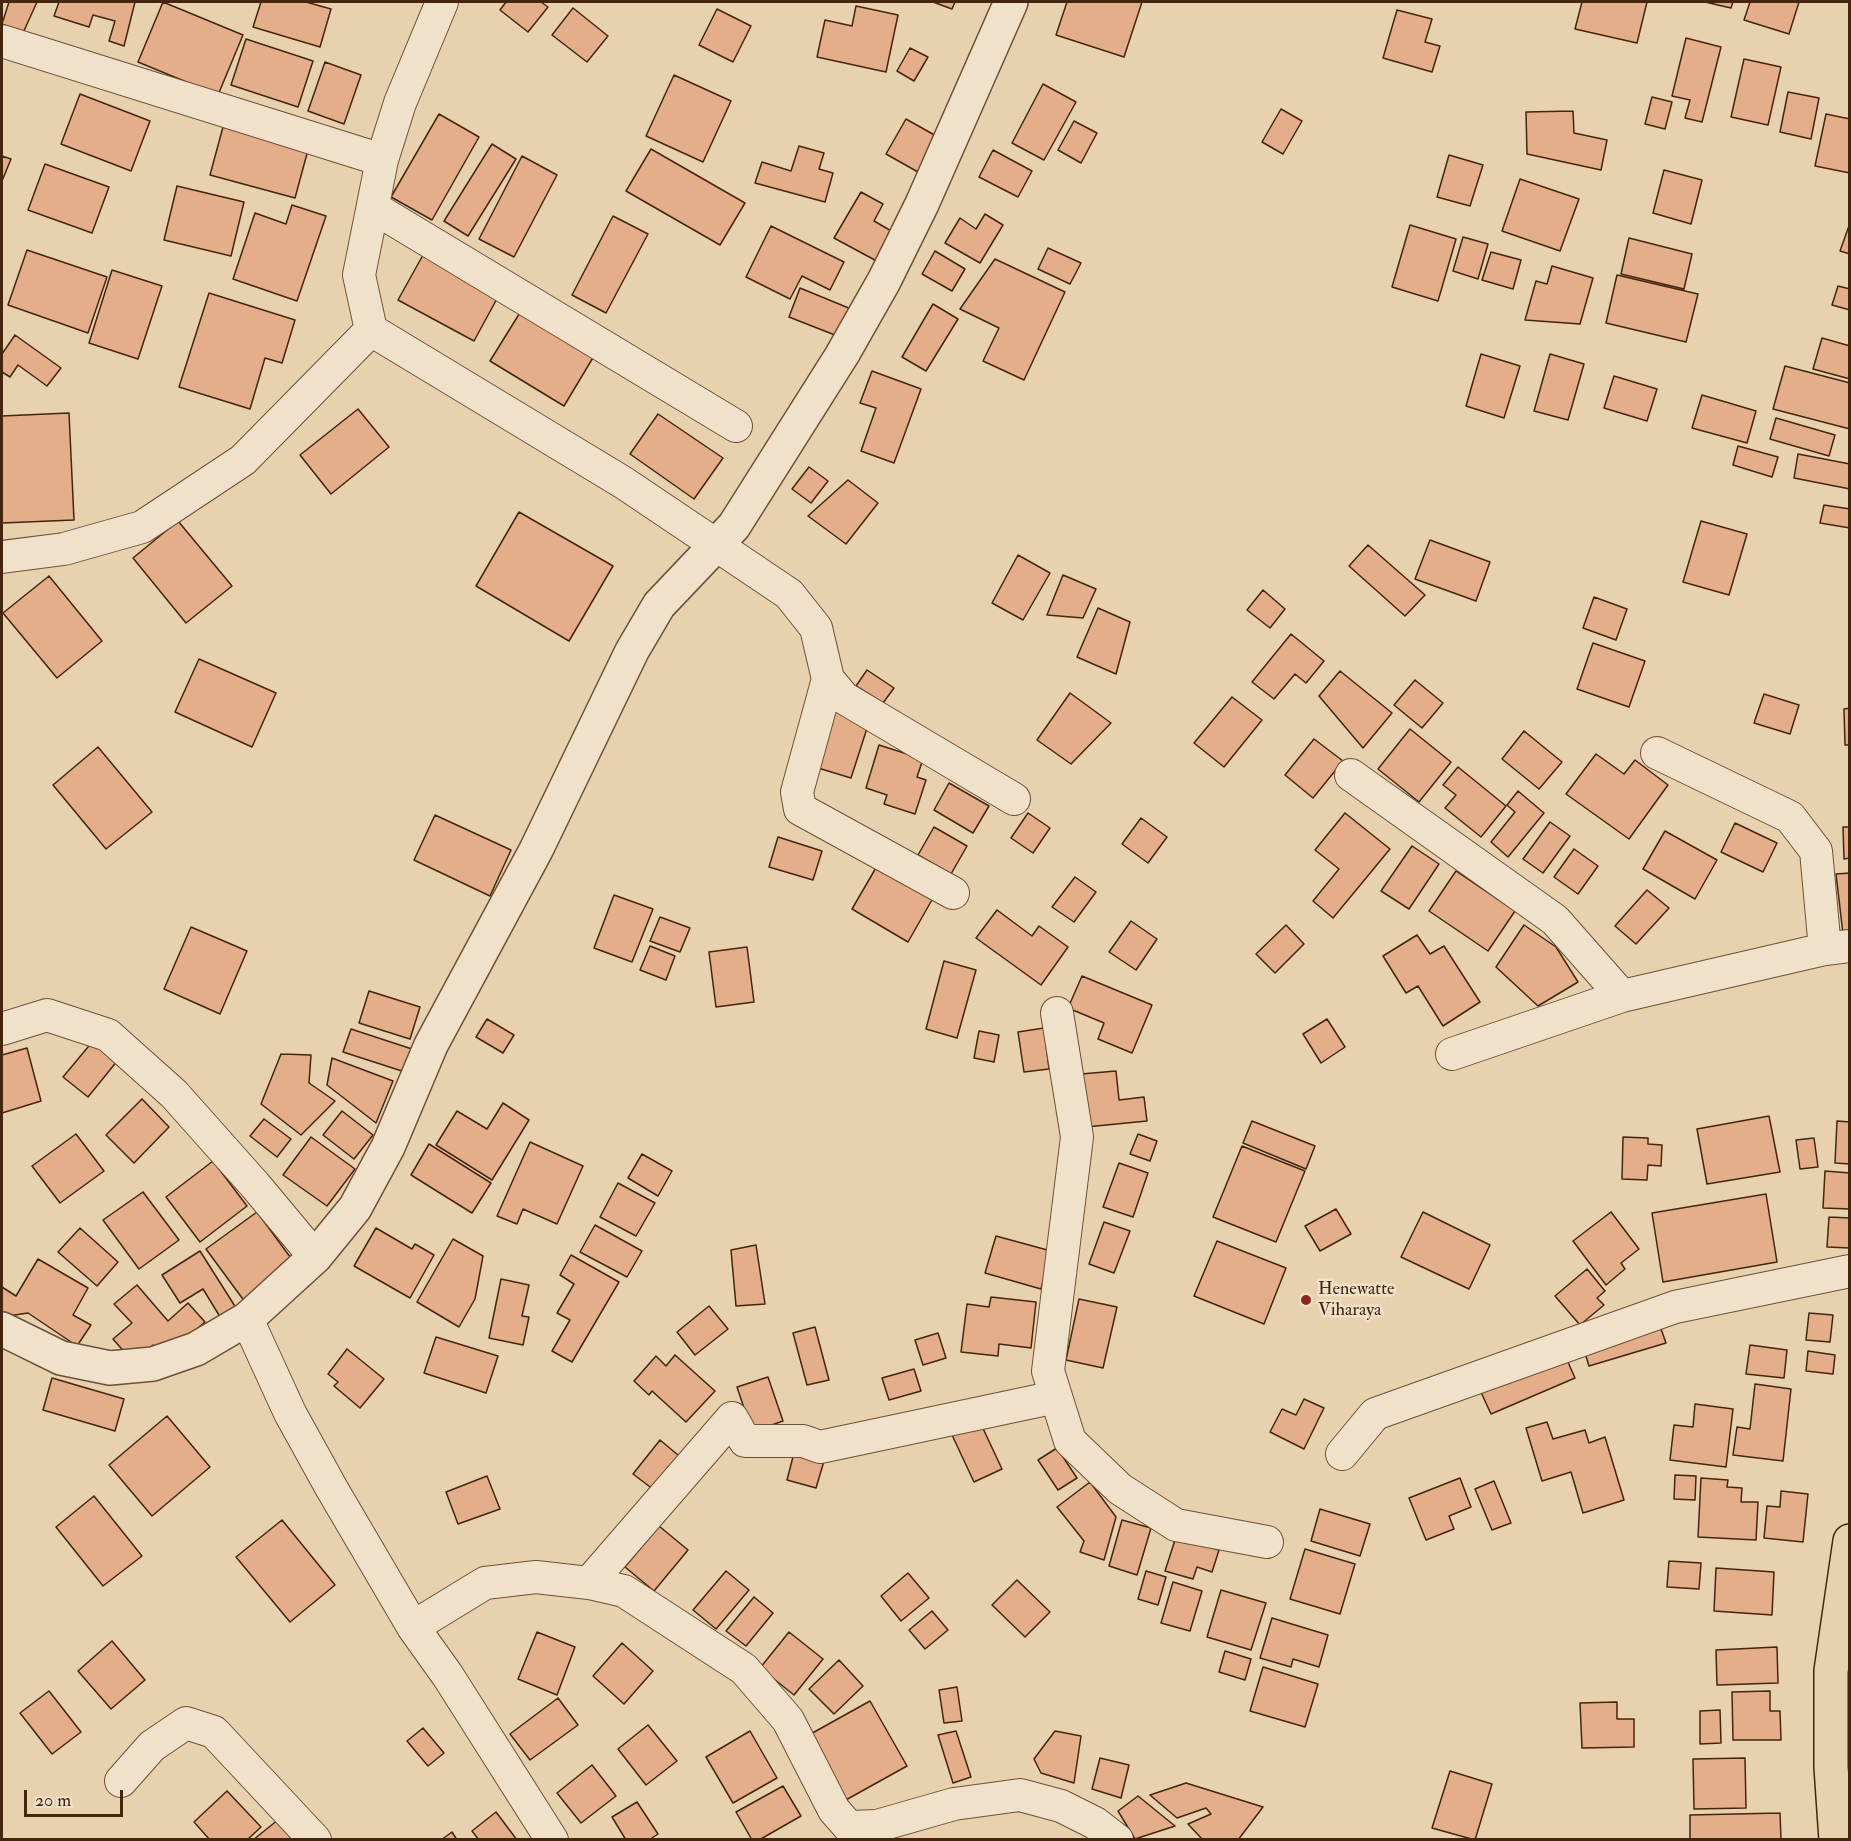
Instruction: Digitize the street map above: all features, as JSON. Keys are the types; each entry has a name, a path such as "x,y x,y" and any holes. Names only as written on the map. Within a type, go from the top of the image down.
{"main road":[{"path":"1836,1839 1831,1767 1832,1671 1850,1541"}],"street":[{"path":"442,2 400,103 382,160 374,208 362,252 359,275 371,330 624,483 789,594 816,628 828,679 844,698 1014,799"},
{"path":"2,1329 61,1358 110,1368 153,1364 196,1349 247,1319 315,1257 355,1208 388,1147 431,1045 536,850 632,651 659,605 735,526 772,469 884,281 922,204 1011,2"},
{"path":"2,41 382,160"},
{"path":"374,208 736,426"},
{"path":"2,557 64,549 142,527 243,460 371,330"},
{"path":"828,679 797,792 800,809 953,893"},
{"path":"1452,1054 1622,996 1837,947 1816,851 1790,818 1657,753"},
{"path":"1351,775 1555,920 1622,996"},
{"path":"1057,1013 1077,1137 1048,1371 1070,1441 1120,1489 1176,1525 1267,1542"},
{"path":"2,1029 47,1015 108,1035 174,1094 315,1257"},
{"path":"1342,1454 1375,1414 1676,1307 1850,1271"},
{"path":"247,1319 290,1413 413,1627 448,1676 552,1839"},
{"path":"589,1583 732,1418 745,1441 803,1441 820,1447 1056,1397"},
{"path":"413,1627 485,1583 536,1577 589,1583 624,1591 744,1669 788,1720 834,1810 849,1827 877,1826 954,1804 1020,1795 1061,1806 1095,1823 1117,1839"},
{"path":"121,1781 152,1746 186,1723 214,1731 315,1839"}],"building":[{"path":"9,2 37,2 23,33 2,24"},
{"path":"59,2 135,2 124,46 109,41 115,21 93,15 89,27 54,16"},
{"path":"163,2 243,35 218,95 138,62"},
{"path":"261,2 306,2 331,9 320,47 253,27"},
{"path":"506,2 541,2 548,7 528,32 500,10"},
{"path":"933,2 955,2 952,9"},
{"path":"1067,2 1142,2 1124,57 1056,35"},
{"path":"1582,2 1647,2 1637,43 1575,29"},
{"path":"1705,2 1733,2 1731,8"},
{"path":"1750,2 1799,2 1789,34 1744,20"},
{"path":"856,6 898,15 886,72 817,57 825,20 852,26"},
{"path":"573,8 608,36 587,62 552,35"},
{"path":"717,9 751,26 733,62 699,45"},
{"path":"1397,10 1432,19 1425,42 1440,46 1432,72 1383,58"},
{"path":"1686,38 1721,47 1702,122 1685,118 1690,100 1672,96"},
{"path":"246,39 313,61 298,107 231,85"},
{"path":"910,48 928,57 914,81 897,71"},
{"path":"1744,59 1781,67 1768,125 1731,117"},
{"path":"325,62 361,75 344,124 308,111"},
{"path":"674,75 731,101 703,162 646,136"},
{"path":"1043,84 1076,102 1044,160 1012,143"},
{"path":"1788,92 1819,98 1811,139 1780,132"},
{"path":"80,94 150,121 131,171 61,144"},
{"path":"1652,97 1672,102 1665,129 1645,124"},
{"path":"1281,109 1302,121 1283,154 1262,142"},
{"path":"1573,111 1574,133 1607,140 1601,170 1527,154 1526,112"},
{"path":"439,114 479,137 432,220 391,197"},
{"path":"1826,114 1850,119 1850,173 1815,166"},
{"path":"906,119 938,137 918,172 886,154"},
{"path":"1074,121 1097,133 1081,163 1058,150"},
{"path":"223,127 308,150 295,198 210,175"},
{"path":"492,144 516,159 468,236 444,221"},
{"path":"799,146 824,153 819,169 833,173 825,202 755,183 762,162 791,171"},
{"path":"651,149 745,203 720,245 626,191"},
{"path":"993,150 1032,171 1018,197 979,177"},
{"path":"1449,155 1483,165 1470,206 1437,197"},
{"path":"2,156 11,159 2,181"},
{"path":"522,156 557,175 514,257 479,239"},
{"path":"45,164 109,187 92,233 28,210"},
{"path":"1664,170 1702,180 1691,224 1653,213"},
{"path":"1520,179 1579,199 1560,251 1502,231"},
{"path":"177,186 244,202 231,256 164,240"},
{"path":"861,192 883,204 874,221 900,236 884,265 834,238"},
{"path":"292,205 326,216 297,301 233,279 255,213 286,224"},
{"path":"985,214 1003,225 980,263 945,243 960,218 976,229"},
{"path":"613,216 648,234 606,313 572,295"},
{"path":"1850,223 1850,254 1840,251"},
{"path":"1410,225 1456,239 1438,301 1392,287"},
{"path":"771,226 844,262 830,290 802,276 790,299 746,277"},
{"path":"1463,237 1488,244 1478,279 1453,271"},
{"path":"1629,238 1692,254 1684,289 1621,274"},
{"path":"1048,248 1081,263 1070,284 1038,269"},
{"path":"27,250 107,277 88,333 8,305"},
{"path":"935,251 965,269 952,291 922,274"},
{"path":"1491,252 1521,260 1513,289 1482,280"},
{"path":"423,255 499,295 474,341 398,300"},
{"path":"995,259 1065,292 1024,380 983,361 999,328 960,309"},
{"path":"1552,266 1593,278 1580,324 1525,320 1536,281 1547,284"},
{"path":"112,270 162,286 138,359 89,343"},
{"path":"1617,275 1698,294 1686,342 1606,323"},
{"path":"1838,286 1850,289 1850,310 1832,305"},
{"path":"800,288 856,311 845,339 789,317"},
{"path":"209,293 295,320 282,363 265,358 250,409 179,387"},
{"path":"933,304 958,319 926,371 902,357"},
{"path":"521,311 594,356 564,406 490,361"},
{"path":"15,335 61,368 47,386 18,365 10,377 2,372 2,354"},
{"path":"1822,338 1850,346 1850,379 1813,369"},
{"path":"1481,354 1520,366 1504,418 1466,406"},
{"path":"1550,354 1584,364 1568,420 1534,411"},
{"path":"1785,366 1850,383 1850,429 1773,409"},
{"path":"872,371 921,389 894,463 861,451 876,408 860,403"},
{"path":"1614,376 1657,389 1647,421 1604,408"},
{"path":"1702,395 1756,411 1747,443 1692,428"},
{"path":"358,409 389,447 331,494 300,455"},
{"path":"69,413 74,520 2,523 2,416"},
{"path":"658,414 723,458 694,499 630,454"},
{"path":"1776,418 1835,435 1829,456 1770,439"},
{"path":"1738,446 1778,457 1772,477 1733,465"},
{"path":"1798,454 1850,464 1850,489 1794,478"},
{"path":"809,467 828,481 811,503 792,489"},
{"path":"848,480 878,503 846,544 808,516"},
{"path":"1824,505 1850,509 1850,528 1820,523"},
{"path":"519,512 613,566 569,641 476,586"},
{"path":"178,521 232,586 186,623 133,558"},
{"path":"1701,521 1747,534 1729,595 1683,582"},
{"path":"1430,540 1490,562 1476,601 1415,579"},
{"path":"1368,545 1425,595 1405,616 1349,566"},
{"path":"1018,555 1050,573 1023,620 992,603"},
{"path":"1063,575 1096,589 1083,618 1047,615"},
{"path":"49,576 102,641 57,678 3,613"},
{"path":"1263,590 1285,609 1270,628 1247,610"},
{"path":"1594,597 1627,609 1616,640 1583,628"},
{"path":"1098,608 1130,622 1116,674 1077,657"},
{"path":"1291,634 1324,661 1306,683 1295,674 1274,699 1252,682"},
{"path":"1593,643 1645,661 1629,707 1577,689"},
{"path":"199,659 276,693 252,747 175,712"},
{"path":"867,670 894,688 883,703 856,686"},
{"path":"1340,671 1392,713 1363,748 1319,696"},
{"path":"1415,680 1443,703 1422,728 1394,705"},
{"path":"1070,693 1111,723 1071,764 1037,740"},
{"path":"1764,694 1799,705 1790,734 1754,723"},
{"path":"1232,697 1262,720 1224,767 1194,743"},
{"path":"1850,708 1850,745 1845,745 1844,709"},
{"path":"836,709 870,719 851,778 818,768"},
{"path":"1410,729 1451,762 1419,802 1378,769"},
{"path":"1524,731 1562,762 1539,789 1502,759"},
{"path":"1314,739 1343,761 1313,798 1285,775"},
{"path":"879,745 923,759 917,777 926,780 915,814 884,804 887,795 866,788"},
{"path":"98,747 152,812 106,849 53,785"},
{"path":"1596,754 1624,774 1635,760 1668,785 1629,839 1566,794"},
{"path":"1458,767 1506,806 1481,837 1445,808 1456,795 1443,785"},
{"path":"949,783 989,806 973,833 934,810"},
{"path":"1518,791 1544,813 1508,857 1491,842 1515,812 1507,805"},
{"path":"1028,813 1050,828 1033,853 1011,838"},
{"path":"1345,813 1390,849 1333,918 1313,901 1339,869 1315,850"},
{"path":"435,815 511,850 490,896 414,860"},
{"path":"1141,818 1167,837 1148,863 1122,844"},
{"path":"1550,822 1570,836 1543,873 1523,859"},
{"path":"1735,823 1777,843 1763,872 1721,852"},
{"path":"934,827 967,846 951,874 918,855"},
{"path":"1843,827 1850,827 1850,858 1844,859"},
{"path":"1665,831 1717,860 1695,899 1643,869"},
{"path":"778,837 822,851 813,880 769,867"},
{"path":"1412,846 1439,864 1409,909 1381,891"},
{"path":"1574,849 1598,866 1578,894 1554,877"},
{"path":"877,866 933,898 908,942 852,909"},
{"path":"1456,871 1515,911 1488,951 1429,911"},
{"path":"1850,873 1850,933 1843,934 1836,874"},
{"path":"1075,877 1096,892 1074,922 1052,907"},
{"path":"1647,890 1669,908 1636,944 1615,926"},
{"path":"614,895 653,909 632,962 594,948"},
{"path":"997,910 1032,936 1039,926 1068,947 1041,985 976,938"},
{"path":"660,917 690,928 680,952 650,941"},
{"path":"1131,921 1157,939 1136,970 1109,952"},
{"path":"1286,925 1304,944 1275,973 1256,954"},
{"path":"1524,925 1556,947 1578,982 1538,1006 1496,967"},
{"path":"191,927 247,951 220,1014 164,989"},
{"path":"1417,935 1430,954 1444,946 1480,1002 1443,1026 1418,986 1406,993 1383,956"},
{"path":"650,946 675,956 666,980 640,970"},
{"path":"747,947 754,1002 716,1007 709,952"},
{"path":"944,961 976,970 957,1038 926,1029"},
{"path":"1082,976 1152,1005 1132,1053 1098,1039 1104,1023 1068,1008"},
{"path":"369,991 420,1007 410,1039 359,1023"},
{"path":"487,1019 514,1035 503,1053 476,1037"},
{"path":"1327,1019 1345,1047 1321,1063 1303,1034"},
{"path":"1044,1028 1049,1069 1024,1072 1018,1032"},
{"path":"351,1029 412,1049 405,1072 343,1052"},
{"path":"979,1031 999,1035 994,1062 974,1058"},
{"path":"93,1041 118,1060 88,1097 63,1077"},
{"path":"27,1048 41,1101 2,1113 2,1055"},
{"path":"281,1054 311,1055 309,1083 335,1101 301,1135 261,1104"},
{"path":"332,1058 393,1081 376,1123 327,1085"},
{"path":"1116,1071 1119,1100 1144,1097 1147,1121 1086,1127 1081,1074"},
{"path":"142,1099 169,1127 134,1163 106,1135"},
{"path":"503,1103 529,1120 492,1180 436,1145 457,1111 487,1129"},
{"path":"342,1111 373,1135 354,1159 323,1135"},
{"path":"1769,1116 1780,1172 1707,1184 1697,1129"},
{"path":"264,1119 291,1139 277,1157 250,1136"},
{"path":"1252,1121 1315,1146 1306,1169 1243,1143"},
{"path":"1837,1121 1850,1122 1850,1164 1835,1163"},
{"path":"76,1134 104,1171 60,1203 32,1166"},
{"path":"1138,1134 1157,1141 1150,1161 1130,1154"},
{"path":"311,1137 355,1169 327,1206 283,1175"},
{"path":"1623,1137 1648,1138 1648,1144 1662,1145 1661,1166 1648,1165 1647,1180 1622,1179"},
{"path":"1814,1138 1818,1167 1800,1169 1796,1140"},
{"path":"530,1142 583,1166 557,1224 523,1209 517,1224 497,1216"},
{"path":"429,1144 491,1183 472,1213 411,1175"},
{"path":"1242,1146 1305,1171 1276,1242 1213,1217"},
{"path":"642,1154 672,1171 658,1196 628,1178"},
{"path":"213,1161 247,1206 200,1242 166,1197"},
{"path":"1119,1163 1148,1173 1133,1217 1103,1207"},
{"path":"1825,1171 1850,1173 1850,1209 1823,1208"},
{"path":"618,1183 655,1203 636,1236 600,1217"},
{"path":"143,1192 179,1240 139,1269 103,1220"},
{"path":"1766,1194 1777,1262 1663,1282 1652,1213"},
{"path":"1336,1209 1351,1234 1320,1251 1305,1226"},
{"path":"257,1212 296,1265 245,1302 206,1249"},
{"path":"1423,1212 1490,1245 1469,1289 1401,1257"},
{"path":"1611,1212 1639,1249 1621,1263 1625,1269 1606,1285 1573,1241"},
{"path":"1829,1217 1850,1218 1850,1248 1827,1247"},
{"path":"1104,1222 1130,1231 1114,1273 1089,1264"},
{"path":"595,1225 642,1251 627,1277 580,1252"},
{"path":"80,1228 118,1262 97,1286 58,1252"},
{"path":"376,1228 412,1249 415,1244 434,1255 410,1298 354,1266"},
{"path":"996,1236 1051,1251 1041,1289 985,1273"},
{"path":"453,1239 483,1256 475,1299 459,1327 417,1302"},
{"path":"1217,1241 1286,1268 1264,1324 1194,1296"},
{"path":"756,1245 765,1304 736,1306 731,1250"},
{"path":"200,1251 238,1311 222,1320 203,1289 180,1303 162,1275"},
{"path":"571,1255 619,1282 572,1362 552,1351 570,1320 557,1313 574,1284 560,1275"},
{"path":"38,1259 88,1288 73,1315 91,1325 77,1346 28,1313 2,1317 2,1287 16,1296"},
{"path":"1587,1269 1605,1291 1597,1298 1604,1305 1580,1325 1555,1296"},
{"path":"501,1279 529,1285 522,1316 529,1317 523,1345 489,1338"},
{"path":"137,1285 168,1321 188,1303 205,1322 163,1358 153,1345 133,1362 113,1339 132,1323 114,1304"},
{"path":"991,1297 1036,1302 1031,1348 999,1344 998,1356 961,1352 967,1304 989,1307"},
{"path":"1079,1299 1117,1307 1103,1368 1066,1360"},
{"path":"709,1306 728,1329 695,1355 677,1332"},
{"path":"1809,1313 1833,1315 1830,1342 1806,1340"},
{"path":"1660,1326 1666,1343 1589,1366 1584,1350"},
{"path":"815,1327 829,1380 807,1385 793,1333"},
{"path":"938,1333 946,1358 923,1365 915,1340"},
{"path":"436,1337 498,1356 486,1393 424,1373"},
{"path":"1750,1345 1787,1350 1784,1378 1746,1374"},
{"path":"347,1349 384,1379 360,1408 334,1386 338,1382 328,1374"},
{"path":"1808,1351 1835,1355 1833,1374 1806,1371"},
{"path":"1564,1353 1575,1378 1491,1414 1480,1390"},
{"path":"675,1355 715,1391 686,1422 652,1391 649,1395 634,1381 656,1356 666,1366"},
{"path":"914,1369 921,1391 889,1400 882,1378"},
{"path":"768,1377 783,1421 752,1432 737,1387"},
{"path":"52,1378 124,1399 115,1431 43,1410"},
{"path":"1755,1384 1791,1389 1783,1461 1733,1455 1737,1427 1750,1429"},
{"path":"1304,1399 1324,1408 1304,1449 1270,1432 1282,1409 1296,1415"},
{"path":"1695,1404 1733,1409 1726,1467 1670,1460 1674,1425 1693,1427"},
{"path":"167,1416 210,1467 152,1516 109,1465"},
{"path":"980,1422 1002,1469 974,1482 952,1435"},
{"path":"1547,1422 1553,1439 1585,1430 1589,1443 1605,1437 1624,1500 1583,1513 1571,1472 1542,1481 1526,1428"},
{"path":"660,1440 684,1460 658,1493 633,1474"},
{"path":"1057,1448 1077,1478 1058,1490 1038,1460"},
{"path":"794,1453 824,1461 816,1488 787,1480"},
{"path":"1675,1475 1696,1476 1695,1500 1674,1499"},
{"path":"487,1476 500,1509 458,1524 446,1492"},
{"path":"1460,1478 1471,1507 1449,1516 1454,1529 1426,1540 1409,1498"},
{"path":"1701,1478 1728,1480 1727,1487 1742,1488 1741,1502 1758,1502 1756,1540 1698,1537"},
{"path":"1494,1481 1511,1523 1492,1530 1475,1489"},
{"path":"1090,1482 1116,1517 1104,1560 1080,1552 1084,1541 1057,1507"},
{"path":"1781,1491 1808,1494 1803,1542 1764,1538 1767,1506 1780,1507"},
{"path":"94,1496 142,1556 103,1586 56,1527"},
{"path":"1320,1509 1370,1524 1360,1556 1311,1541"},
{"path":"282,1520 335,1585 290,1622 236,1557"},
{"path":"1122,1520 1151,1528 1137,1575 1109,1566"},
{"path":"659,1526 688,1550 654,1591 625,1567"},
{"path":"1176,1537 1219,1550 1212,1572 1197,1567 1193,1579 1165,1571"},
{"path":"1305,1549 1355,1564 1340,1614 1290,1599"},
{"path":"1669,1561 1701,1563 1699,1589 1667,1587"},
{"path":"1716,1568 1774,1572 1772,1615 1714,1611"},
{"path":"726,1571 749,1590 716,1629 693,1610"},
{"path":"1146,1571 1166,1577 1158,1605 1138,1599"},
{"path":"908,1573 929,1598 901,1621 881,1596"},
{"path":"1017,1580 1050,1612 1025,1637 992,1605"},
{"path":"1173,1582 1202,1591 1190,1631 1161,1623"},
{"path":"1221,1590 1266,1603 1251,1650 1207,1637"},
{"path":"754,1597 773,1613 746,1646 726,1631"},
{"path":"932,1611 948,1630 925,1649 909,1630"},
{"path":"1272,1618 1328,1635 1319,1667 1293,1659 1291,1667 1260,1658"},
{"path":"537,1632 575,1647 557,1695 518,1679"},
{"path":"789,1632 823,1659 794,1695 760,1668"},
{"path":"112,1641 145,1680 111,1709 78,1671"},
{"path":"622,1643 653,1671 624,1704 593,1676"},
{"path":"1777,1647 1778,1683 1717,1685 1716,1650"},
{"path":"1225,1651 1251,1659 1245,1680 1219,1672"},
{"path":"839,1660 863,1686 834,1714 809,1689"},
{"path":"1263,1667 1318,1684 1305,1727 1250,1711"},
{"path":"957,1687 962,1721 944,1723 939,1690"},
{"path":"49,1691 81,1732 52,1754 20,1713"},
{"path":"1770,1691 1770,1711 1780,1711 1781,1740 1733,1740 1732,1692"},
{"path":"558,1698 578,1725 530,1760 510,1734"},
{"path":"870,1701 907,1766 844,1801 807,1736"},
{"path":"1617,1702 1617,1719 1634,1719 1634,1747 1582,1748 1580,1703"},
{"path":"1720,1710 1721,1743 1700,1744 1700,1711"},
{"path":"648,1725 677,1761 646,1785 618,1749"},
{"path":"423,1728 444,1753 428,1766 407,1741"},
{"path":"750,1731 777,1778 733,1803 706,1757"},
{"path":"956,1731 971,1777 953,1783 938,1735"},
{"path":"1055,1731 1081,1736 1074,1783 1041,1773 1034,1759"},
{"path":"1100,1758 1129,1765 1121,1798 1092,1789"},
{"path":"1745,1758 1746,1808 1694,1809 1693,1759"},
{"path":"592,1765 616,1796 581,1823 557,1793"},
{"path":"1450,1771 1492,1784 1475,1840 1432,1828"},
{"path":"1186,1783 1263,1807 1238,1840 1203,1840 1188,1824 1211,1814 1206,1808 1177,1818 1150,1795"},
{"path":"783,1786 801,1816 759,1840 752,1840 736,1812"},
{"path":"227,1791 261,1827 247,1840 210,1840 194,1822"},
{"path":"1138,1796 1175,1826 1135,1839 1118,1811"},
{"path":"637,1802 658,1834 649,1840 626,1840 612,1817"},
{"path":"496,1812 517,1840 479,1840 472,1831"},
{"path":"1780,1813 1781,1840 1690,1840 1690,1815"},
{"path":"284,1815 303,1840 253,1840"},
{"path":"452,1832 457,1840 441,1840"}],"place":[{"name":"Henewatte Viharaya","path":"1306,1300"}]}
